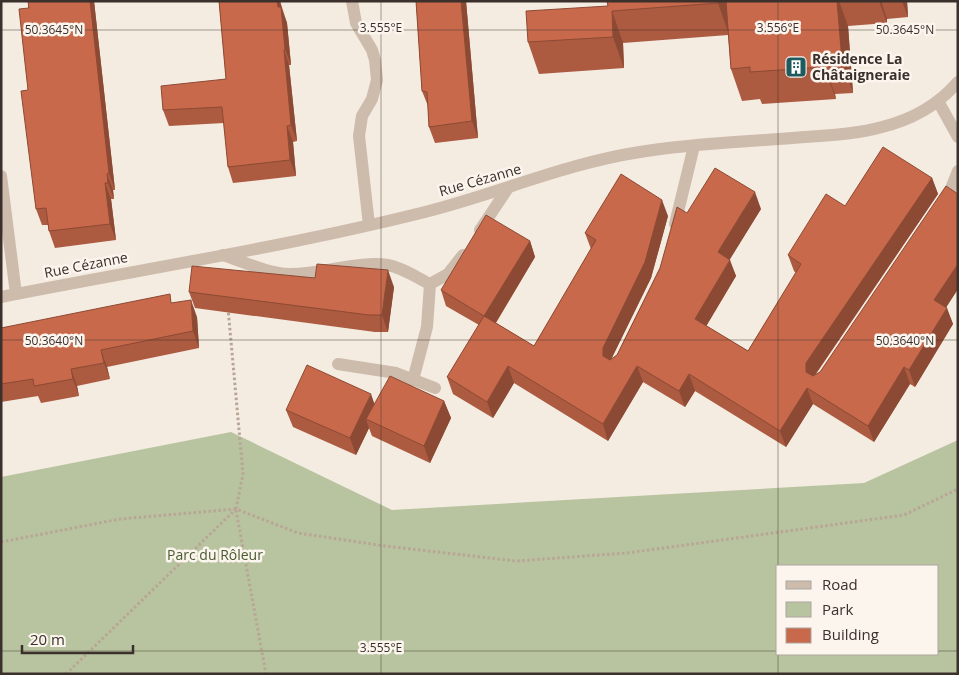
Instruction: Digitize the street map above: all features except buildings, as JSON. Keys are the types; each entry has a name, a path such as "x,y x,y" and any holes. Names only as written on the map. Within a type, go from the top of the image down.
{"street":[{"path":"352,1 356,23 372,50 377,80 375,91 362,116 359,136 369,225"},
{"name":"Rue Cézanne","path":"1,296 223,255 369,225 427,211 593,162 640,152 828,135 882,127 920,112 938,101 958,82"},
{"path":"938,101 958,137"},
{"path":"672,240 694,146"},
{"path":"934,215 950,191 958,172"},
{"path":"1,176 16,294"},
{"path":"223,255 270,271 286,274 301,274 368,265 388,265 403,270 430,284 440,280 456,266 508,188"},
{"path":"413,380 427,327 430,284"},
{"path":"338,364 396,372 435,388"}],"path":[{"path":"228,305 243,474 236,509 266,674"},
{"path":"1,542 120,519 236,509 298,533 385,546 516,561 627,553 904,515 958,489"},
{"path":"66,674 236,509"}],"green space":[{"name":"Parc du Rôleur","path":"231,432 392,510 864,483 958,440 958,674 1,674 1,477"}],"place":[{"name":"Résidence La Châtaigneraie","path":"796,67"}]}
